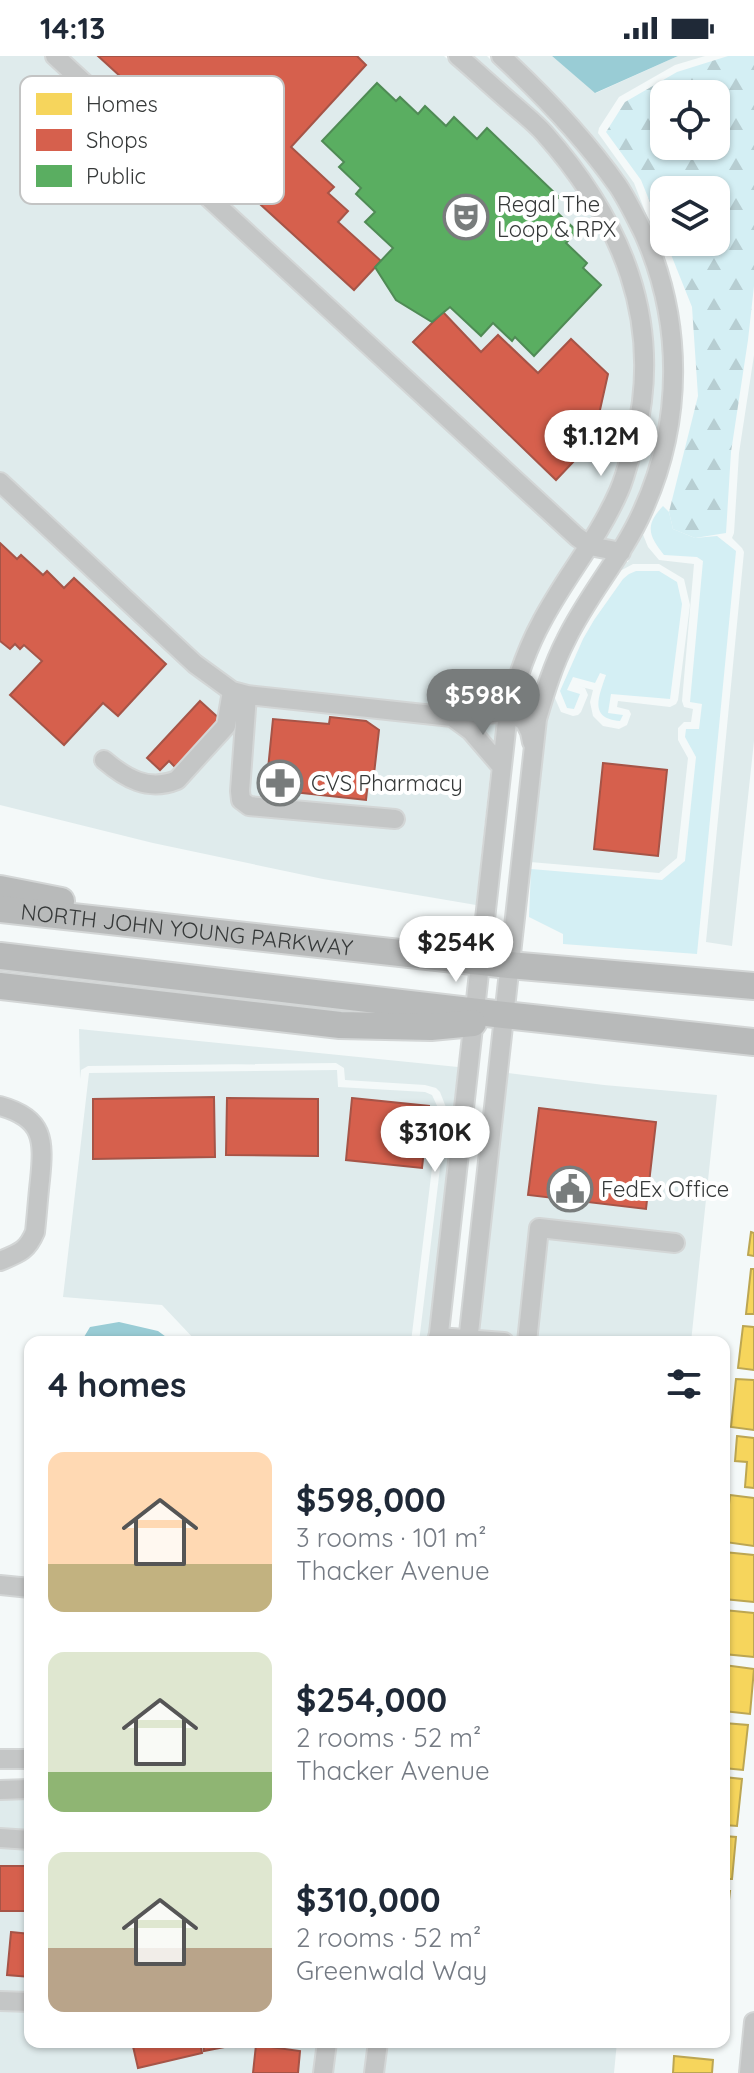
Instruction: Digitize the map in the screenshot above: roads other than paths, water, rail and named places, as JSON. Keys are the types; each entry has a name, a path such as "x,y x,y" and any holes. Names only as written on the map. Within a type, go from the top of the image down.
{"highway":[{"path":"0,889 297,941"},
{"name":"NORTH JOHN YOUNG PARKWAY","path":"0,909 509,965 754,986"},
{"path":"0,956 473,1017"},
{"path":"0,986 340,1025 431,1027 473,1017 504,1015 742,1040"}],"street":[{"path":"55,56 77,76"},
{"path":"438,1336 508,712 517,679 542,620 590,546 619,490 640,420 645,374 644,332 631,279 598,204 542,131 458,56"},
{"path":"470,1336 537,719 567,637 621,552 643,511 661,466 671,415 674,364 671,323 657,264 619,187 565,121 501,56"},
{"path":"216,204 577,537 590,546 621,552"},
{"path":"0,482 195,664 240,693 452,717 508,712 525,722 533,749"},
{"path":"104,760 124,776 145,783 166,785 177,780 226,726 240,693"},
{"path":"240,693 241,800 249,806 395,819"},
{"path":"452,717 471,731 501,766"},
{"path":"0,1106 14,1110 29,1120 39,1133 43,1150 35,1232 30,1244 21,1252 0,1261"},
{"path":"528,1336 539,1228 675,1243"},
{"path":"0,1585 24,1587"},
{"path":"0,1759 24,1759"},
{"path":"0,1790 24,1789"},
{"path":"0,1838 24,1840"},
{"path":"0,2001 24,2002"},
{"path":"749,2073 754,2022"},
{"path":"323,2073 326,2048"},
{"path":"374,2073 377,2048"}],"water":[{"path":"552,56 678,56 595,93"},
{"path":"119,1322 158,1331 165,1336 85,1336 90,1327"}],"place":[{"name":"Regal The Loop & RPX","path":"466,217"},
{"name":"CVS Pharmacy","path":"280,783"},
{"name":"FedEx Office","path":"570,1189"}]}
